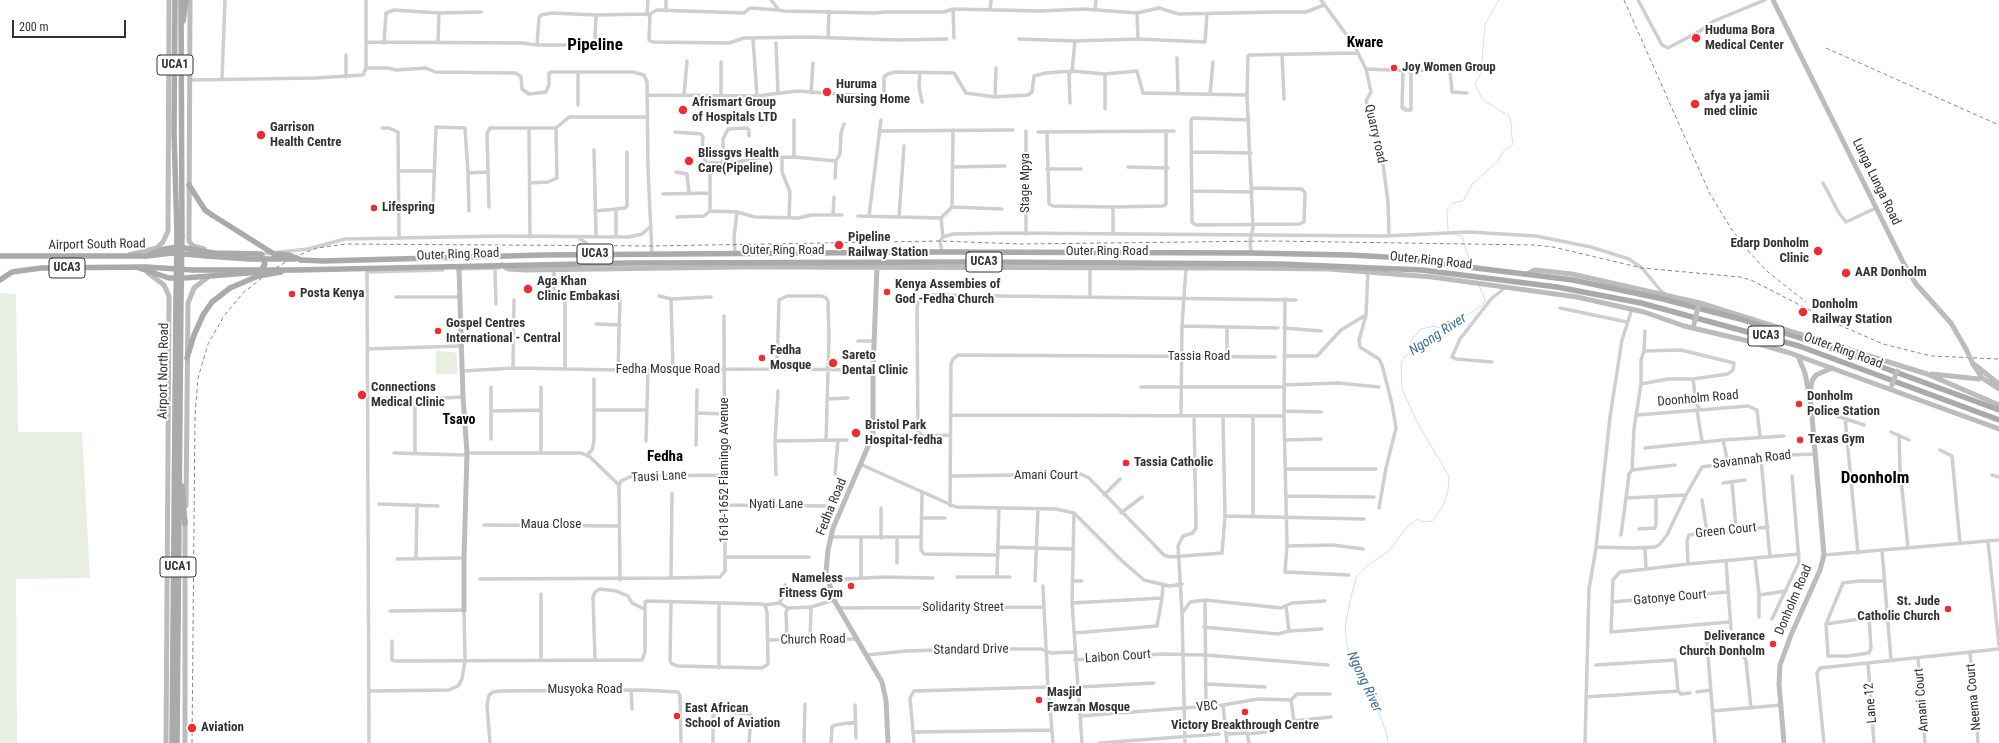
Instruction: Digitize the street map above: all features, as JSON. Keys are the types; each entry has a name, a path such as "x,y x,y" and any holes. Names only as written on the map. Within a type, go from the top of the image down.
{"main road":[{"name":"UCA1","path":"126,255 157,248 164,242 168,232 169,0"},
{"name":"Airport North Road","path":"172,743 177,391 182,236 177,131 175,0"},
{"name":"Airport North Road","path":"177,131 181,0"},
{"path":"181,27 185,14 186,0"},
{"name":"UCA1","path":"190,0 189,241 193,246 214,252 260,254"},
{"name":"Lunga Lunga Road","path":"1773,0 1876,208 1916,284 1951,323 1974,364 1998,387"},
{"path":"189,185 205,210 212,215 274,254 289,255 301,260"},
{"path":"147,256 172,248 214,252"},
{"name":"Airport South Road","path":"0,256 147,256 172,253 194,255"},
{"name":"Outer Ring Road","path":"194,255 249,259 322,261 456,256 735,253 1251,253 1350,255 1461,265 1616,288 1740,319 1818,344 1999,410"},
{"path":"136,267 145,271 173,278 208,277 260,272 265,264 260,254"},
{"name":"Outer Ring Road","path":"193,270 457,268 502,266 1210,263 1338,266 1422,270 1466,278 1614,297 1726,325 1818,353 1999,420"},
{"name":"UCA3","path":"502,266 526,270 554,268 773,265 877,267 1329,269 1466,278"},
{"path":"1329,269 1338,266"},
{"name":"Airport South Road","path":"0,280 12,272 41,268 136,267 193,270"},
{"name":"Fedha Road","path":"877,267 873,370 873,435 862,465 836,520 830,537 826,560 828,580 834,600 878,674 885,692 888,743"},
{"path":"457,268 467,453 464,610"},
{"path":"188,358 194,335 203,315 212,302 230,288 258,276 295,270"},
{"path":"1422,270 1429,276"},
{"name":"Outer Ring Road","path":"1527,274 1535,270 1572,274 1669,296 1898,368 1927,374 1999,405"},
{"name":"Airport North Road","path":"145,271 164,285 169,300 166,743"},
{"name":"Airport North Road","path":"185,743 185,524 189,298 197,285 208,277"},
{"name":"UCA3","path":"1497,282 1507,286 1577,297 1632,309 1798,356"},
{"path":"1693,326 1699,305"},
{"path":"1798,356 1805,373 1810,393"},
{"name":"Outer Ring Road","path":"1798,356 1891,387 1999,430"},
{"path":"1810,393 1812,381 1816,375 1832,368"},
{"path":"1891,387 1898,368"},
{"path":"1927,374 1979,379"},
{"name":"Airport North Road","path":"177,391 179,468 177,743"},
{"name":"Donholm Road","path":"1784,743 1779,684 1780,664 1791,635 1820,570 1824,555 1810,393"},
{"path":"179,468 185,524"}],"street":[{"path":"222,78 225,0"},
{"path":"189,80 222,78 346,77 363,75 366,68 366,0"},
{"path":"648,0 648,14 650,16 649,40 653,42 729,42 744,38 808,37 948,39"},
{"path":"666,0 666,11"},
{"path":"771,0 779,10"},
{"path":"990,10 991,0"},
{"path":"1095,10 1096,0"},
{"name":"Quarry road","path":"1321,0 1347,35 1366,69 1371,92 1366,101 1375,124 1383,164 1388,202 1389,236"},
{"path":"1638,0 1662,45 1668,48 1700,31 1714,21 1764,0"},
{"path":"537,45 538,21 541,15 552,13 596,15 648,14 657,10 744,13 750,8 876,13 944,12 953,9 1095,10 1137,13 1159,8 1179,14 1207,14 1306,12 1324,5"},
{"path":"953,9 954,38"},
{"path":"384,43 386,14 394,10 439,13 481,12"},
{"path":"828,38 829,11"},
{"path":"438,42 439,13"},
{"path":"1137,13 1138,39"},
{"path":"1019,39 1075,41 1138,39 1205,42 1207,14"},
{"path":"366,42 522,43 537,45 570,45 593,42 595,39 596,15"},
{"path":"753,39 756,96"},
{"path":"1070,103 1069,74 1072,71 1075,41"},
{"path":"776,43 778,93"},
{"path":"1251,253 1250,241 1253,234 1253,223 1251,153 1247,95 1248,56 1251,54 1316,55 1358,53"},
{"path":"1282,54 1284,99"},
{"path":"346,55 346,77"},
{"path":"1315,60 1316,55"},
{"path":"1177,58 1178,93"},
{"path":"684,95 687,61"},
{"path":"721,62 721,96"},
{"path":"1210,94 1213,62"},
{"path":"811,93 813,64"},
{"path":"366,68 388,68 396,70 426,68 435,72 516,73 522,77 522,89 529,94 546,92 549,85 550,73 552,72 639,73 644,75 647,82 650,227 652,254"},
{"path":"995,97 996,68"},
{"path":"1366,69 1412,70 1446,68 1450,71 1452,92 1467,93"},
{"path":"1402,70 1402,108 1405,108 1405,110 1411,110 1412,70"},
{"path":"647,95 756,96 797,91 883,97 884,77 888,74 895,72 920,72 954,73 966,94 995,97 1028,95 1032,92 1033,78 1035,75 1072,71 1105,74 1137,71 1143,93 1247,95"},
{"path":"578,72 578,104"},
{"path":"920,72 919,87 922,102"},
{"path":"1105,74 1105,110"},
{"path":"489,207 487,172 488,130 490,128 556,128 569,117 648,117"},
{"path":"1192,191 1300,188 1305,193 1305,220 1303,223 1194,223 1192,191 1192,119 1248,120"},
{"path":"794,120 794,157"},
{"path":"869,216 881,120"},
{"path":"835,178 836,161 840,154 841,133 844,124"},
{"path":"382,128 389,128 398,132 399,238"},
{"path":"433,208 435,128 463,128 467,133 469,211"},
{"path":"529,128 530,237"},
{"path":"530,183 548,182 554,180 558,176 556,128"},
{"path":"723,162 723,139 728,128 747,128 749,136"},
{"path":"858,216 941,218 952,207 952,130"},
{"path":"880,131 1013,130"},
{"name":"Stage Mpya","path":"1026,131 1026,234"},
{"path":"1047,132 1048,202 1050,205 1113,207 1163,206 1166,204 1168,168 1166,131"},
{"path":"1038,132 1174,131"},
{"path":"675,132 701,134 703,137 702,152 706,163 710,167 710,212"},
{"path":"899,217 904,146"},
{"path":"594,150 596,236"},
{"path":"595,210 625,208 627,206 627,152"},
{"path":"1192,152 1251,153"},
{"path":"706,163 738,162 755,158 794,157 836,161"},
{"path":"782,158 782,172 790,192 789,218"},
{"path":"952,167 1005,166"},
{"path":"1128,167 1168,168"},
{"path":"1047,169 1080,169"},
{"path":"399,171 434,171"},
{"path":"468,173 487,172"},
{"path":"676,172 687,174 689,193"},
{"path":"1823,183 1846,222 1876,208"},
{"path":"663,194 709,193"},
{"path":"833,215 834,197"},
{"path":"952,207 1002,209"},
{"path":"1113,207 1113,234"},
{"path":"616,209 616,237"},
{"path":"677,217 704,216 710,212 737,212 755,217 789,218 811,215 842,215"},
{"path":"735,253 734,237 737,212"},
{"path":"941,218 943,237 940,241 942,252"},
{"path":"260,254 308,249 345,240 577,236 629,237 642,234 650,227"},
{"path":"943,237 954,234 1253,234 1389,236 1481,233 1548,237 1629,258 1642,268 1661,291 1669,296"},
{"path":"577,236 601,254"},
{"path":"369,743 367,620 367,272 457,268 495,269 502,266"},
{"path":"554,268 554,294 565,298 565,369"},
{"path":"1090,268 1090,296"},
{"path":"1181,416 1182,326 1186,268"},
{"path":"495,269 496,304"},
{"path":"1368,271 1366,315 1360,347 1378,359 1382,365 1392,404 1396,428 1386,468 1379,508"},
{"path":"1492,362 1456,359 1452,357 1460,339 1491,299 1507,286"},
{"path":"951,435 923,436 918,432 916,309 920,298 929,295 1296,300"},
{"path":"659,296 671,299 711,297"},
{"path":"777,369 779,302 782,298 787,296 822,296 828,301 826,441"},
{"path":"396,297 459,297"},
{"path":"618,370 620,298"},
{"path":"671,299 672,369"},
{"path":"1285,299 1284,416 1287,546 1285,573 1349,575"},
{"path":"513,368 514,300"},
{"path":"1560,308 1627,322"},
{"path":"1585,743 1588,589 1596,547 1610,418 1627,322 1632,309"},
{"path":"1284,356 1317,356 1340,330 1366,315"},
{"name":"1618-1652 Flamingo Avenue","path":"670,578 716,578 720,577 725,571 724,316"},
{"path":"596,324 620,325"},
{"path":"1182,326 1278,328"},
{"path":"1227,327 1227,357"},
{"path":"1284,328 1321,331"},
{"path":"1620,535 1629,474 1632,470 1641,384 1641,360 1644,351 1645,331"},
{"path":"858,341 874,341"},
{"path":"366,349 461,346"},
{"path":"1641,384 1668,379 1693,379 1728,374 1733,370 1734,363 1681,350 1644,351"},
{"name":"Tassia Road","path":"952,415 951,364 952,359 958,355 1275,357"},
{"name":"Fedha Mosque Road","path":"463,371 513,368 618,370 873,370"},
{"path":"646,441 648,370"},
{"path":"588,455 594,442 594,378"},
{"path":"1693,379 1696,404 1699,411 1702,441"},
{"path":"1141,387 1284,386 1338,383 1378,387"},
{"path":"491,387 491,439"},
{"path":"541,387 541,453"},
{"path":"696,445 697,390"},
{"path":"776,475 775,441 778,391"},
{"path":"368,397 415,400 463,397"},
{"path":"827,398 848,398"},
{"path":"415,400 415,453"},
{"name":"Doonholm Road","path":"1637,415 1699,411 1739,406 1755,408 1758,414 1760,437"},
{"path":"491,411 542,410"},
{"path":"594,410 646,410"},
{"path":"1284,411 1321,412"},
{"path":"697,413 725,414"},
{"path":"950,506 952,415 1194,417 1284,416"},
{"path":"1223,416 1225,516 1364,519"},
{"path":"1252,416 1253,517"},
{"path":"1837,416 1864,425"},
{"path":"1185,743 1182,655 1182,584 1178,546 1181,538 1185,534 1193,533 1196,528 1194,417"},
{"path":"1845,418 1858,553"},
{"path":"1891,432 1908,440"},
{"path":"1898,435 1908,548"},
{"path":"1645,448 1702,441 1784,436"},
{"path":"1285,440 1321,439"},
{"path":"835,474 838,440"},
{"path":"775,441 847,440"},
{"path":"1723,440 1728,463"},
{"path":"1940,450 1952,456 1960,543"},
{"path":"394,453 581,453 588,455 619,485"},
{"name":"Savannah Road","path":"1645,548 1654,547 1662,542 1702,467 1761,459 1816,454"},
{"path":"1761,459 1770,557"},
{"path":"862,465 950,506 964,509 1056,509 1074,513 1121,560 1144,580 1169,586 1182,584"},
{"path":"1632,470 1675,465"},
{"path":"1286,469 1376,469"},
{"name":"Amani Court","path":"951,476 1081,474 1089,478 1162,554 1170,557 1178,555 1222,553 1225,516"},
{"name":"Tausi Lane","path":"620,580 618,526 619,485 621,481 632,476 725,475"},
{"path":"1992,475 1999,477"},
{"path":"1772,619 1799,562 1792,476"},
{"path":"1104,495 1120,479"},
{"path":"1723,483 1745,480"},
{"path":"1732,482 1736,529"},
{"path":"480,579 620,580 670,578 672,493"},
{"path":"922,493 921,550 926,555 998,555"},
{"path":"1626,498 1686,495"},
{"path":"1286,496 1374,497"},
{"path":"1639,529 1655,528 1656,496"},
{"path":"1121,513 1142,497"},
{"path":"1702,500 1707,532"},
{"path":"379,504 438,506"},
{"path":"416,558 417,505"},
{"name":"Nyati Lane","path":"725,505 826,506"},
{"path":"881,508 881,538"},
{"path":"997,576 999,508"},
{"path":"1035,581 1035,548 1038,509"},
{"path":"1074,513 1072,603 1074,652 1079,687 1082,743"},
{"path":"921,518 945,518"},
{"name":"Maua Close","path":"484,525 618,526"},
{"name":"Green Court","path":"1688,564 1687,538 1692,534 1768,527"},
{"path":"830,537 897,539 921,538"},
{"path":"861,538 861,578"},
{"path":"897,539 897,563"},
{"path":"1824,555 1999,540"},
{"path":"1988,541 1999,645"},
{"path":"1287,546 1333,546 1363,549"},
{"path":"998,547 1072,549"},
{"path":"1596,547 1645,548 1646,569"},
{"path":"1882,551 1891,660"},
{"path":"1730,622 1610,632 1613,580 1618,574 1646,569 1799,554"},
{"path":"725,557 809,557"},
{"path":"397,559 464,558"},
{"path":"1755,559 1759,595 1759,617"},
{"path":"1726,561 1727,592 1731,628"},
{"path":"957,577 1010,577"},
{"path":"828,580 861,578 933,578"},
{"path":"1072,581 1082,581"},
{"path":"1869,617 1871,648 1869,653 1828,656 1826,624 1843,583 1860,581 1884,582"},
{"path":"1074,633 1157,626 1163,584"},
{"path":"392,641 394,661 541,659 642,660 645,652 645,602 765,605 779,602 783,597 785,585"},
{"path":"1043,586 1048,687 1053,743"},
{"path":"595,660 593,597 595,592 600,590 616,590 628,596 632,602 644,609"},
{"path":"1759,595 1786,591"},
{"name":"Gatonye Court","path":"1612,602 1727,592"},
{"path":"541,594 541,659"},
{"path":"1072,603 1162,598"},
{"path":"779,602 788,608 812,607 834,600"},
{"path":"1182,612 1190,602 1205,600 1281,608 1292,603 1325,601"},
{"path":"1205,600 1204,627 1206,655 1206,707"},
{"path":"671,602 670,661 672,664 678,666 719,668 766,668 768,662 768,640 767,612 765,605"},
{"path":"719,604 719,668"},
{"path":"1286,606 1289,631"},
{"path":"810,640 812,607"},
{"name":"Solidarity Street","path":"838,608 1044,607"},
{"path":"787,641 786,612 788,608"},
{"path":"369,691 449,690 454,689 460,682 465,661 464,610 390,611"},
{"path":"1826,624 1869,617 1887,616"},
{"path":"1204,627 1278,634 1289,631 1322,629"},
{"name":"Church Road","path":"768,640 787,641 858,639"},
{"path":"1707,642 1715,743"},
{"name":"Standard Drive","path":"867,655 906,651 1041,649 1050,652 1074,652"},
{"path":"1824,743 1818,671 1822,667 1999,650"},
{"path":"1709,655 1736,652 1743,654 1746,661 1751,708"},
{"name":"Neema Court","path":"1970,652 1978,742"},
{"name":"Laibon Court","path":"1075,660 1162,654 1206,655 1328,665"},
{"name":"Amani Court","path":"1918,658 1925,743"},
{"path":"1596,665 1675,660 1678,691"},
{"name":"Lane 12","path":"1868,663 1874,743"},
{"path":"1079,687 1154,683"},
{"path":"1206,684 1265,687"},
{"path":"914,743 910,698 914,692 1048,687"},
{"path":"631,690 632,709"},
{"name":"Musyoka Road","path":"490,743 488,698 493,692 631,690 678,692 680,696 680,743"},
{"path":"1697,692 1711,690"},
{"path":"1586,697 1678,691 1681,694 1690,692"},
{"name":"VBC","path":"1080,716 1206,707 1258,699 1291,700 1297,694 1330,694"},
{"path":"1291,700 1294,721 1331,717"},
{"path":"804,743 805,704"},
{"path":"855,705 856,738"},
{"path":"1223,705 1227,743"},
{"path":"1713,711 1781,705"},
{"path":"713,743 713,716 717,711 750,714 749,743"},
{"path":"831,743 832,727 835,725 856,722"},
{"path":"914,732 1052,730"},
{"path":"1226,734 1266,732"},
{"path":"1099,743 1219,734"},
{"path":"1248,734 1249,743"}],"green space":[{"path":"0,293 16,294 18,432 82,432 90,578 16,579 17,743 0,743"},
{"path":"436,351 454,352 457,354 457,374 436,374"}],"waterway":[{"name":"Ngong River","path":"1448,232 1447,210 1453,203 1463,201 1473,183 1498,161 1502,153 1513,144 1511,130 1512,125 1509,116 1483,100 1475,84 1481,73 1485,24 1499,0"},
{"name":"Ngong River","path":"1457,235 1462,236 1471,266"},
{"name":"Ngong River","path":"1388,743 1387,735 1378,710 1369,690 1356,669 1347,646 1345,627 1350,601 1357,575 1389,551 1407,527 1418,519 1423,522 1432,521 1443,506 1448,491 1449,476 1418,424 1402,389 1401,363 1406,355 1414,353 1439,336 1444,329 1483,305 1485,300 1479,285"},
{"path":"1410,354 1411,341 1421,329 1434,326 1443,329"}],"railway":[{"path":"1624,0 1710,194 1732,230 1750,253 1768,272 1806,302"},
{"path":"1826,48 1999,125"},
{"path":"192,743 195,415 198,378 208,344 224,316 243,293 268,273 294,257 317,248 346,244 651,246 940,241 1021,244 1273,241 1534,245 1553,247 1642,268 1740,277 1751,280 1837,324 1883,344 1931,356 1999,359"}],"place":[{"name":"Huduma Bora Medical Center","path":"1696,38"},
{"name":"Joy Women Group","path":"1394,68"},
{"name":"Huruma Nursing Home","path":"827,92"},
{"name":"afya ya jamii med clinic","path":"1695,104"},
{"name":"Afrismart Group of Hospitals LTD","path":"683,110"},
{"name":"Garrison Health Centre","path":"261,135"},
{"name":"Blissgvs Health Care(Pipeline)","path":"689,161"},
{"name":"Lifespring","path":"374,208"},
{"name":"Pipeline Railway Station","path":"839,245"},
{"name":"Edarp Donholm Clinic","path":"1818,251"},
{"name":"AAR Donholm","path":"1846,273"},
{"name":"Aga Khan Clinic Embakasi","path":"528,289"},
{"name":"Kenya Assembies of God -Fedha Church","path":"887,292"},
{"name":"Posta Kenya","path":"292,294"},
{"name":"Donholm Railway Station","path":"1803,312"},
{"name":"Gospel Centres International - Central","path":"438,331"},
{"name":"Fedha Mosque","path":"762,358"},
{"name":"Sareto Dental Clinic","path":"833,363"},
{"name":"Connections Medical Clinic","path":"362,395"},
{"name":"Donholm Police Station","path":"1799,404"},
{"name":"Bristol Park Hospital-fedha","path":"856,433"},
{"name":"Texas Gym","path":"1800,440"},
{"name":"Tassia Catholic","path":"1126,463"},
{"name":"Nameless Fitness Gym","path":"851,586"},
{"name":"St. Jude Catholic Church","path":"1948,609"},
{"name":"Deliverance Church Donholm","path":"1773,644"},
{"name":"Masjid Fawzan Mosque","path":"1039,700"},
{"name":"Victory Breakthrough Centre","path":"1245,712"},
{"name":"East African School of Aviation","path":"677,716"},
{"name":"Aviation","path":"192,728"}],"district":[{"name":"Kware","path":"1365,43"},
{"name":"Pipeline","path":"595,46"},
{"name":"Tsavo","path":"459,420"},
{"name":"Fedha","path":"665,457"},
{"name":"Doonholm","path":"1875,479"}]}
